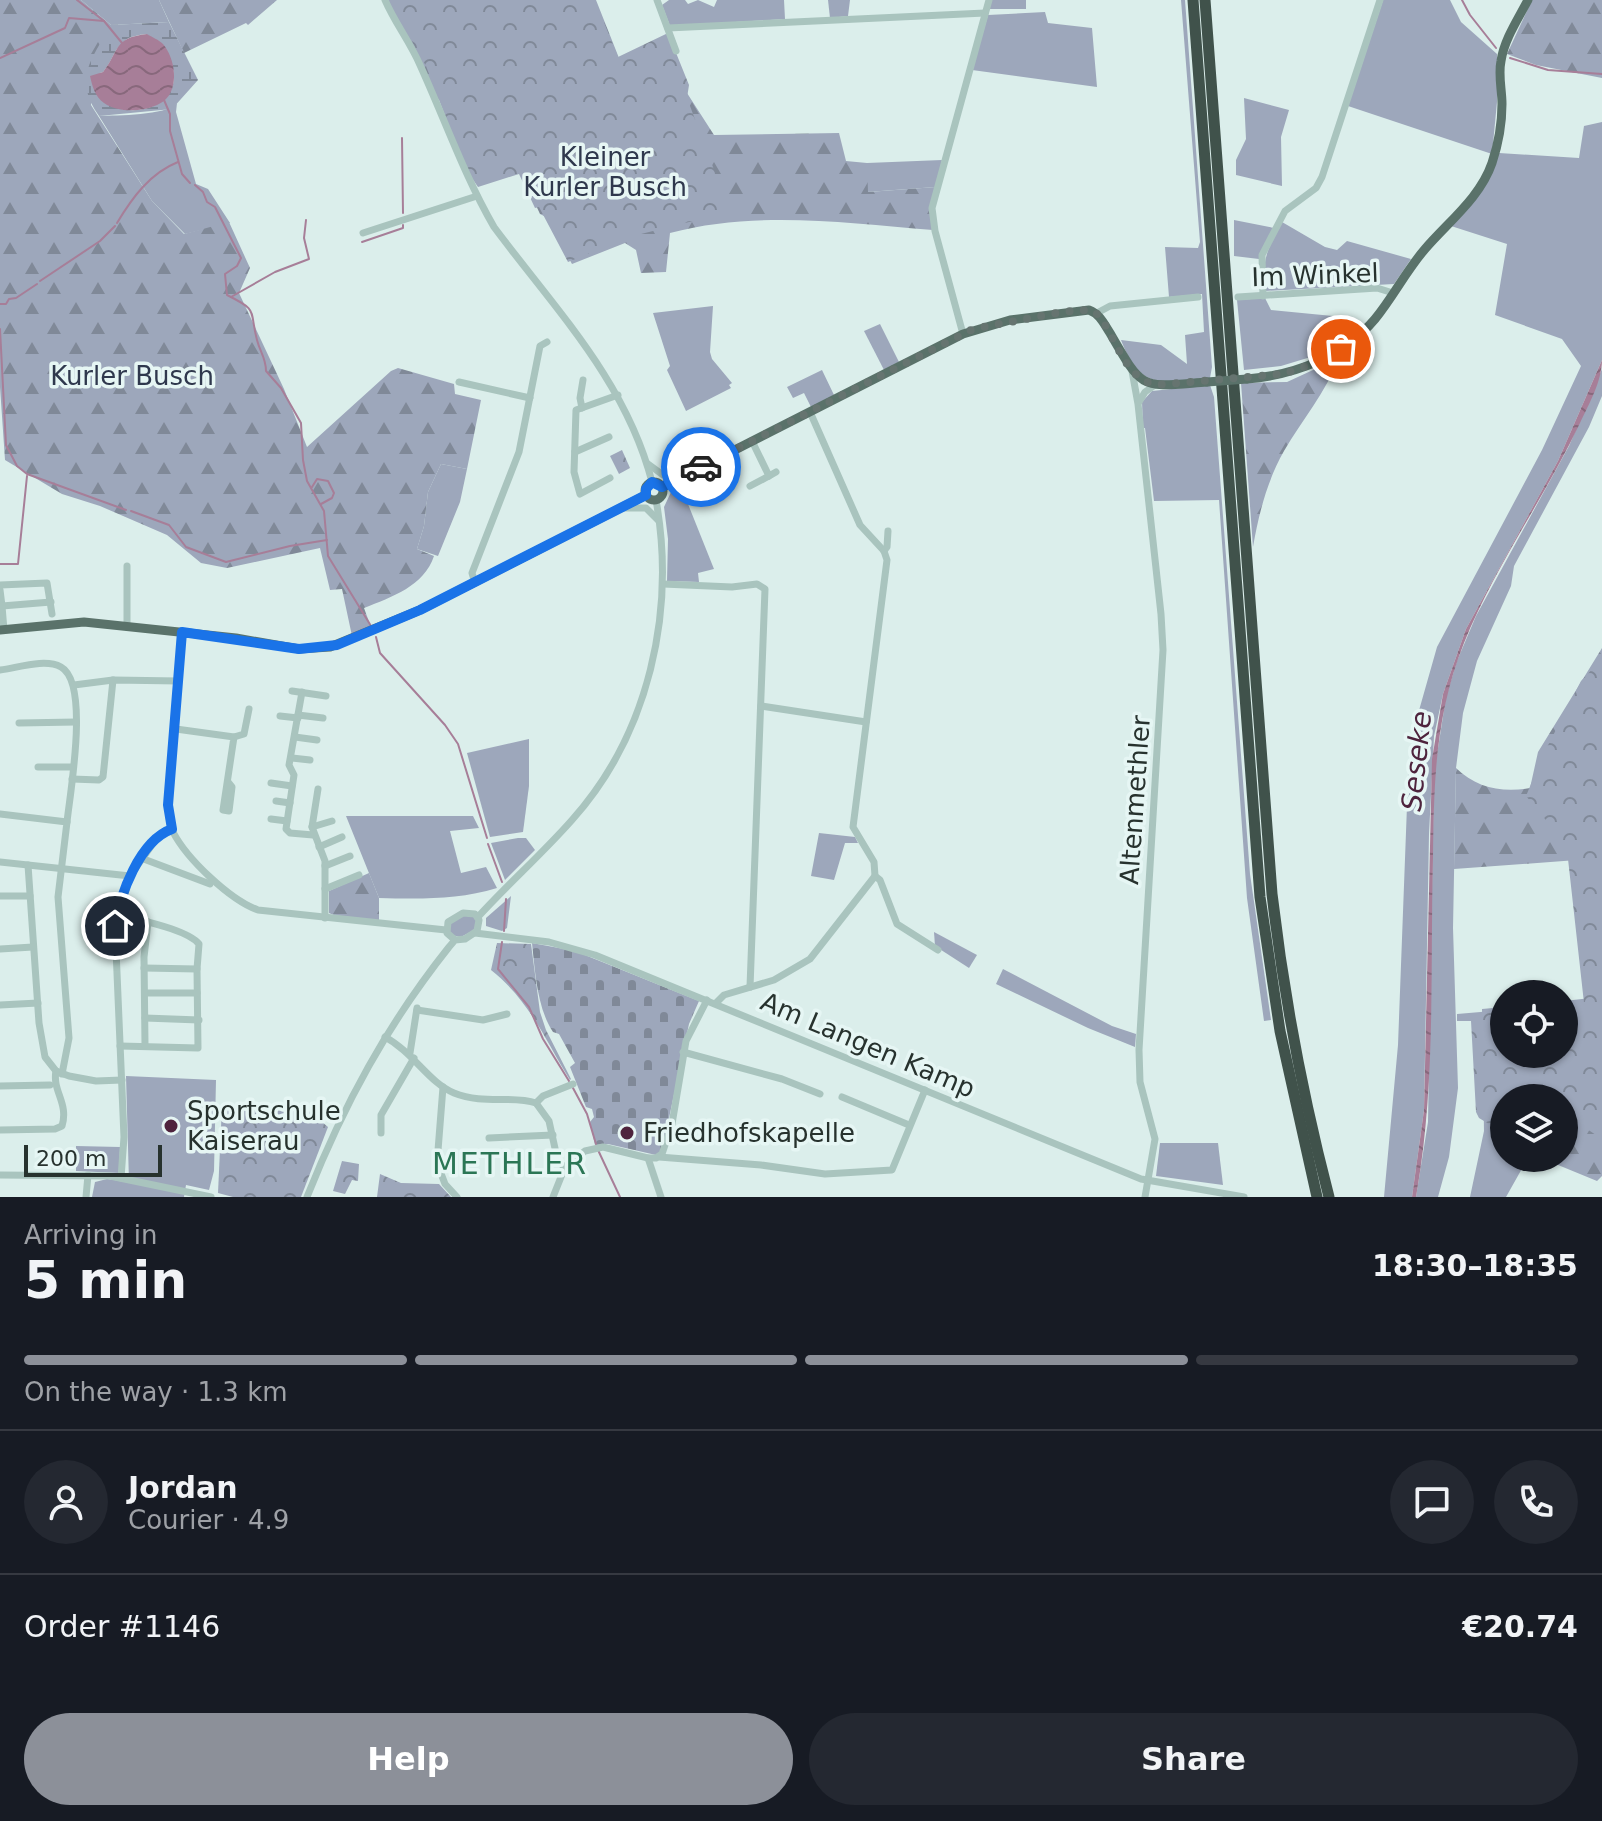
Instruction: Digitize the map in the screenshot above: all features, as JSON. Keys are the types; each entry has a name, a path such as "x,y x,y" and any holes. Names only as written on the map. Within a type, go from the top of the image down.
{"highway":[{"path":"1193,0 1260,897 1280,1031 1317,1197"},
{"path":"1205,0 1272,894 1301,1079 1329,1197"}],"main road":[{"path":"662,487 963,334 987,325 1089,310 1097,313 1132,371 1142,380 1155,385 1283,374 1332,354 1369,326 1422,253 1462,208 1489,171 1502,115 1501,60 1528,0"},
{"path":"651,497 646,489 652,482 662,487"},
{"path":"2,630 71,622 182,632 299,649 330,647 379,629 475,583 620,508 663,495 662,487"}],"street":[{"path":"385,0 420,64 461,164 494,227 602,368 618,395 652,482"},
{"path":"657,0 676,51"},
{"path":"963,334 935,231 932,208 989,0"},
{"path":"1263,296 1262,255 1285,211 1316,188 1322,177 1380,0"},
{"path":"668,28 985,13"},
{"path":"363,233 477,196"},
{"name":"Im Winkel","path":"1238,297 1377,288 1393,293"},
{"path":"1097,313 1110,306 1198,297"},
{"path":"475,583 472,573 515,463 540,346 547,342"},
{"name":"Altenmethler","path":"1132,371 1163,636 1139,1050 1140,1082 1155,1139 1145,1197"},
{"path":"582,408 583,380"},
{"path":"459,382 530,398"},
{"path":"1138,404 1145,392 1155,385"},
{"path":"610,478 580,494 574,472 576,410 618,395"},
{"path":"716,1003 724,995 789,974 810,959 875,876 874,862 852,823 886,568 884,551 860,525 810,412"},
{"path":"577,451 609,437"},
{"path":"750,486 773,474 752,441"},
{"path":"647,463 663,475 687,473"},
{"path":"478,917 574,819 616,758 642,698 653,663 663,584 659,522 651,497"},
{"path":"620,508 646,508 654,513 659,522"},
{"path":"884,551 888,531"},
{"path":"127,566 127,627"},
{"path":"2,630 0,587 46,583 49,585 52,614"},
{"path":"663,584 732,587 757,584 763,587 765,594 750,987"},
{"path":"2,606 51,602"},
{"path":"182,632 168,805 172,829 192,859 246,905 270,912 446,930"},
{"path":"0,670 43,664 57,665 68,672 74,685 76,722 58,897 69,1038 55,1084 64,1105 62,1126 55,1129 0,1130"},
{"path":"74,685 113,680 179,681"},
{"path":"72,779 99,780 103,777 113,680"},
{"path":"292,691 326,696"},
{"path":"302,692 289,765 294,775 288,832 313,831 332,821"},
{"path":"761,706 866,722"},
{"path":"176,729 234,737 244,734 249,709"},
{"path":"280,716 323,718"},
{"path":"19,723 76,722"},
{"path":"228,782 234,737"},
{"path":"295,737 317,740"},
{"path":"292,758 310,760"},
{"path":"38,767 73,767"},
{"path":"271,783 292,786"},
{"path":"318,789 313,831 325,866 325,918"},
{"path":"276,801 290,803"},
{"path":"0,814 67,822"},
{"path":"271,819 287,821"},
{"path":"121,1178 124,1152 115,957 117,914 130,876 141,858 159,835 172,829"},
{"path":"319,847 342,837"},
{"path":"325,866 350,856"},
{"path":"141,858 210,884"},
{"path":"0,862 130,876"},
{"path":"28,865 42,1050 59,1072 85,1080 122,1080"},
{"path":"325,889 359,875"},
{"path":"875,876 880,880 897,924 938,950"},
{"path":"0,896 30,896"},
{"path":"472,912 478,917 475,933 465,939 455,940 449,936 446,930 450,919 472,912"},
{"path":"117,914 197,941 199,1020 198,1048 120,1046"},
{"path":"145,1045 144,968 148,922"},
{"name":"Am Langen Kamp","path":"475,933 575,948 1149,1181 1244,1197"},
{"path":"307,1197 343,1111 385,1037 414,991 455,940"},
{"path":"0,949 33,947"},
{"path":"144,968 197,969"},
{"path":"145,993 197,993"},
{"path":"659,1157 670,1133 683,1052 691,1028 707,1000"},
{"path":"0,1005 38,1003"},
{"path":"381,1133 381,1115 412,1055 417,1008 483,1020 507,1014"},
{"path":"145,1018 199,1020"},
{"path":"385,1037 412,1055 443,1087 488,1102 536,1103 545,1112 558,1162 565,1167"},
{"path":"683,1052 782,1079 820,1094"},
{"path":"536,1103 543,1096 573,1084"},
{"path":"0,1086 50,1085"},
{"path":"443,1087 437,1163 442,1179 457,1197"},
{"path":"553,1197 565,1167 578,1155 597,1147 609,1147 648,1158 761,1165 825,1174 892,1170 925,1090"},
{"path":"842,1097 909,1125"},
{"path":"489,1138 553,1135"},
{"path":"648,1158 661,1197"},
{"path":"0,1175 121,1178 211,1197"},
{"path":"86,1197 88,1175"}],"green space":[{"name":"Kurler Busch","path":"0,0 81,0 111,25 131,36 104,66 95,85 91,105 152,201 184,234 229,222 250,268 239,293 307,447 398,368 454,384 455,394 481,400 467,469 441,464 428,492 424,526 417,549 434,556 415,583 364,608 371,627 352,636 342,589 330,590 320,548 227,568 201,563 167,535 100,506 62,494 5,460 0,387"},
{"path":"81,0 159,0 169,22 111,25"},
{"path":"159,0 277,0 248,25 246,23 184,53"},
{"name":"Kleiner Kurler Busch","path":"387,0 596,0 638,106 687,93 714,135 839,133 846,161 867,163 868,192 936,187 933,230 801,220 735,222 670,233 666,272 641,273 636,250 625,243 572,264 546,217 540,214 478,81 437,100"},
{"name":"Kleiner Kurler Busch","path":"388,0 595,0 618,57 668,33 689,85 687,98 731,215 717,215 629,237 568,262 539,207 535,208 519,174 478,187 465,168 426,66"},
{"path":"669,0 685,0 688,4 698,0 714,7 717,0 784,0 785,19 670,26 662,5"},
{"path":"828,0 850,0 848,16 830,18"},
{"path":"992,0 1026,0 1026,9 989,9"},
{"path":"1181,0 1185,0 1212,367 1210,378 1166,381 1145,376 1137,369 1121,340 1161,345 1187,364 1185,335 1204,332 1202,294 1169,297 1165,247 1198,248 1200,242"},
{"path":"1383,0 1450,0 1461,22 1497,54 1492,154 1348,106"},
{"path":"1532,0 1602,0 1602,78 1536,65 1507,54"},
{"path":"1045,12 1048,23 1092,28 1097,87 972,70 988,15"},
{"path":"169,22 198,80 172,109 99,116 91,103 86,80 92,59 111,25","holes":["146,34 161,45 170,61 174,78 169,93 159,103 144,109 127,110 111,105 98,94 90,76 103,72 122,42"]},
{"path":"1244,98 1289,110 1281,137 1282,186 1236,175 1236,160 1246,139"},
{"path":"177,103 176,112 196,184 208,189 230,223 185,234 152,201 99,116 152,113"},
{"path":"1602,122 1602,360 1558,461 1466,629 1443,694 1434,736 1429,834 1424,1110 1412,1197 1384,1197 1398,1045 1408,779 1418,714 1437,647 1542,450 1581,366 1562,339 1495,315 1507,244 1451,226 1499,153 1579,158 1584,126"},
{"path":"942,160 936,187 867,192 867,163"},
{"path":"1234,220 1274,228 1259,259 1234,256"},
{"path":"1282,222 1325,247 1337,250 1347,241 1411,259 1394,284 1265,291 1267,255"},
{"path":"1265,298 1271,310 1343,317 1346,324 1363,327 1314,356 1281,366 1244,370 1237,300"},
{"path":"713,306 710,352 712,359 732,383 729,385 731,388 686,411 667,370 670,366 653,313"},
{"path":"880,324 899,362 884,370 864,331"},
{"path":"1339,358 1321,394 1278,462 1264,498 1253,547 1241,383 1287,382"},
{"path":"1602,369 1602,396 1589,427 1514,566 1511,586 1477,661 1463,713 1456,768 1453,928 1458,1088 1449,1157 1438,1197 1416,1197 1428,1122 1434,774 1446,697 1476,616 1569,446"},
{"path":"822,370 834,395 811,407 804,393 793,398 787,387"},
{"path":"1210,385 1214,397 1250,874 1271,1020 1264,1021 1247,898 1219,500 1154,501 1143,428 1142,402 1152,391"},
{"path":"622,450 630,468 619,474 610,456"},
{"path":"441,464 467,469 460,502 438,556 417,549 424,526 428,492"},
{"path":"680,484 714,569 698,573 699,582 667,581 668,539 664,507 672,490"},
{"path":"1602,648 1602,1176 1597,1181 1575,1172 1578,1172 1578,1084 1557,1084 1564,1068 1578,1068 1578,1031 1591,998 1577,860 1454,869 1456,768 1472,780 1490,787 1510,790 1530,788 1538,752"},
{"path":"1602,659 1602,1139 1578,1121 1578,1084 1490,1084 1490,1125 1479,1118 1476,1112 1471,1021 1457,1021 1457,1014 1490,1011 1490,1068 1578,1068 1578,1004 1584,1003 1568,859 1564,842 1526,796 1581,681"},
{"path":"529,739 529,786 523,832 490,837 467,753"},
{"path":"346,816 473,816 479,828 450,831 461,873 486,867 497,888 453,897 379,898"},
{"path":"819,833 855,837 858,843 845,843 834,880 811,876"},
{"path":"526,838 535,850 505,880 491,843"},
{"path":"369,873 379,898 379,921 329,913 329,891"},
{"path":"511,896 507,928 502,931 486,926 486,918"},
{"path":"471,914 477,921 474,930 461,937 451,935 450,923"},
{"path":"934,932 977,955 969,968 935,946"},
{"path":"497,943 531,944 540,1012 570,1080 526,1007 491,970"},
{"path":"532,943 575,951 699,1001 689,1024 662,1151 656,1155 608,1144 595,1145 590,1122 594,1117 592,1109 586,1107 570,1067 575,1063 543,1012"},
{"path":"1003,969 1112,1026 1136,1034 1135,1047 996,984"},
{"path":"1591,998 1578,1031 1578,999"},
{"path":"1490,1008 1490,1068 1564,1068 1557,1084 1490,1084 1490,1172 1520,1172 1506,1197 1470,1197 1484,1131 1482,1009"},
{"name":"Sportschule Kaiserau","path":"126,1076 216,1080 214,1171 209,1190 186,1185 184,1197 92,1197 95,1182 107,1179 129,1182"},
{"path":"222,1106 304,1107 328,1127 301,1197 233,1197 218,1193"},
{"path":"1160,1143 1218,1143 1223,1185 1156,1176"},
{"path":"76,1146 120,1147 119,1173 76,1171"},
{"path":"342,1161 359,1164 358,1181 352,1180 345,1194 333,1191"},
{"path":"380,1174 401,1183 439,1184 451,1197 377,1197"}],"water":[{"path":"147,34 163,44 170,57 174,81 169,95 158,105 142,109 110,107 96,94 90,76 103,72 123,42"},
{"path":"1602,360 1597,384 1580,423 1476,614 1447,697 1438,749 1434,802 1427,1108 1416,1197 1412,1197 1424,1110 1432,759 1443,694 1466,629 1558,461"}],"waterway":[{"path":"77,0 104,21 122,43"},
{"path":"1462,0 1496,48"},
{"path":"0,58 65,28 69,18 104,21"},
{"path":"1510,58 1548,70 1602,74"},
{"path":"164,100 170,114 170,131 182,174 190,183"},
{"path":"402,138 403,213"},
{"path":"117,223 143,187 178,162"},
{"path":"195,185 203,192 207,202 215,207 241,258 237,266 225,274 227,295 244,304 251,312 266,371 281,388 301,423 307,481 324,511 328,556 371,626"},
{"path":"231,297 275,272 309,259 304,238 306,220"},
{"path":"362,242 403,228 403,225"},
{"path":"40,281 100,241 115,226"},
{"path":"0,304 6,304 9,299 16,298 37,284"},
{"path":"0,329 6,445 17,466 27,474 126,510"},
{"path":"0,564 18,564 27,476"},
{"path":"312,487 317,479 328,481 334,493 332,498 321,504"},
{"path":"131,511 169,525 186,547 226,562 327,540"},
{"path":"376,637 380,653 445,725 458,744 487,838"},
{"path":"488,844 502,882"},
{"path":"504,931 506,899"},
{"path":"502,942 498,969 529,1007 543,1039 569,1081"},
{"path":"573,1088 587,1114 596,1144"},
{"path":"598,1150 620,1197"}],"way so far":[{"path":"701,467 963,334 1010,320 1079,310 1094,311 1132,371 1142,380 1155,385 1263,378 1303,368 1341,349"}],"place":[{"name":"Sportschule Kaiserau","path":"171,1126"},
{"name":"Friedhofskapelle","path":"627,1133"}],"district":[{"name":"METHLER","path":"510,1164"}],"route":[{"path":"115,926 130,876 159,835 172,829 168,805 182,632 299,649 324,648 346,642 420,610 646,495 647,486 652,482 662,487 701,467"}],"water label":[{"name":"Seseke","path":"1416,761"}]}
